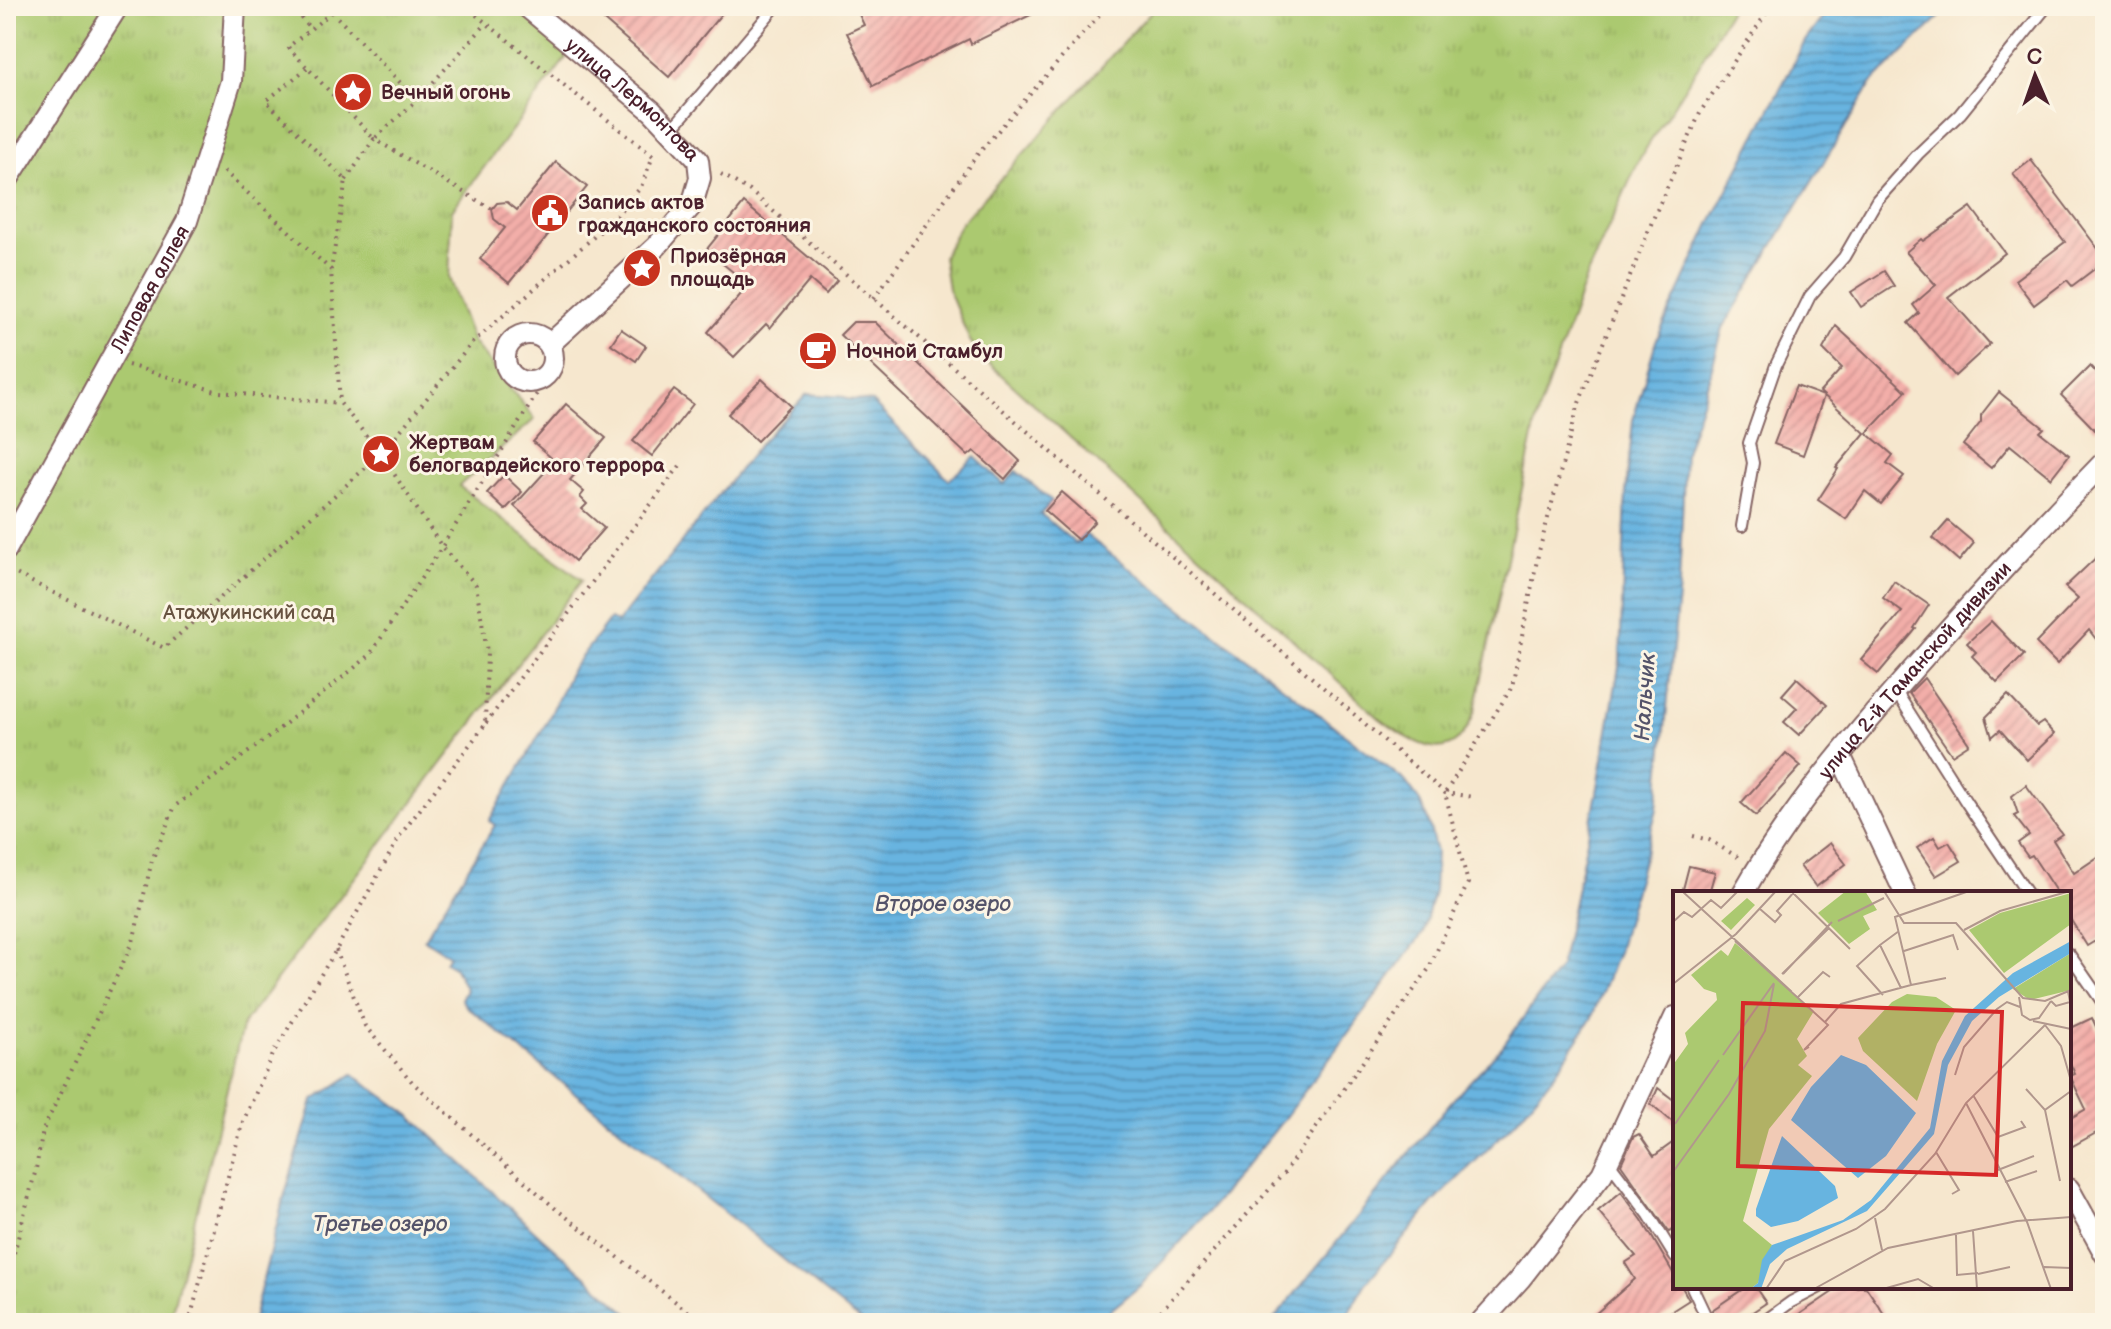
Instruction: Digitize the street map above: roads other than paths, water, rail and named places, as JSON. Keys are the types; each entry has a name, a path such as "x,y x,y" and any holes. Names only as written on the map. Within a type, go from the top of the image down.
{"street":[{"path":"6,182 118,6"},
{"name":"Липовая аллея","path":"6,550 187,221 231,81 235,6"},
{"name":"улица Лермонтова","path":"526,6 671,130 698,160 700,178 692,205 657,246 550,344"},
{"path":"525,333 539,335 550,344 554,358 551,371 540,380 526,383 513,377 505,366 505,352 513,340 525,333"},
{"name":"улица 2-й Таманской дивизии","path":"1744,891 1767,852 1840,755 2023,545 2105,461"},
{"path":"1840,755 1904,891"},
{"path":"1480,1323 1520,1279 1602,1174 1673,1021"},
{"path":"2071,1193 2105,1254"}],"lane":[{"path":"671,130 776,6"},
{"path":"1742,526 1753,463 1749,443 1776,365 1810,296 1844,257 1877,200 1918,154 1960,114 2047,6"},
{"path":"1895,690 2026,891"},
{"path":"2071,957 2105,1006"},
{"path":"1608,1161 1649,1215 1673,1254"},
{"path":"1693,1289 1709,1323"},
{"path":"1762,1323 1816,1289"}],"water":[{"name":"Нальчик","path":"1831,6 1951,6 1872,83 1723,328 1685,452 1679,586 1657,809 1618,952 1591,1019 1555,1074 1515,1122 1434,1202 1366,1283 1342,1323 1271,1323 1450,1103 1502,1047 1560,967 1597,793 1620,661 1626,492 1633,420 1656,341 1710,224 1805,41"},
{"name":"Второе озеро","path":"807,394 872,402 949,480 975,457 1004,484 1016,471 1052,501 1041,514 1076,544 1085,534 1405,781 1419,800 1428,820 1436,852 1434,891 1423,933 1277,1128 1209,1211 1141,1285 1095,1323 863,1323 466,1006 461,999 466,990 455,968 445,962 449,955 424,939 495,825 489,821 548,720 572,669 610,619 617,623 759,445"},
{"name":"Третье озеро","path":"353,1074 411,1116 639,1323 252,1323 284,1197 313,1101"}],"place":[{"name":"Вечный огонь","path":"353,92"},
{"name":"Запись актов гражданского состояния","path":"550,213"},
{"name":"Приозёрная площадь","path":"642,268"},
{"name":"Ночной Стамбул","path":"818,351"},
{"name":"Жертвам белогвардейского террора","path":"381,454"}],"park label":[{"name":"Атажукинский сад","path":"249,612"}]}
